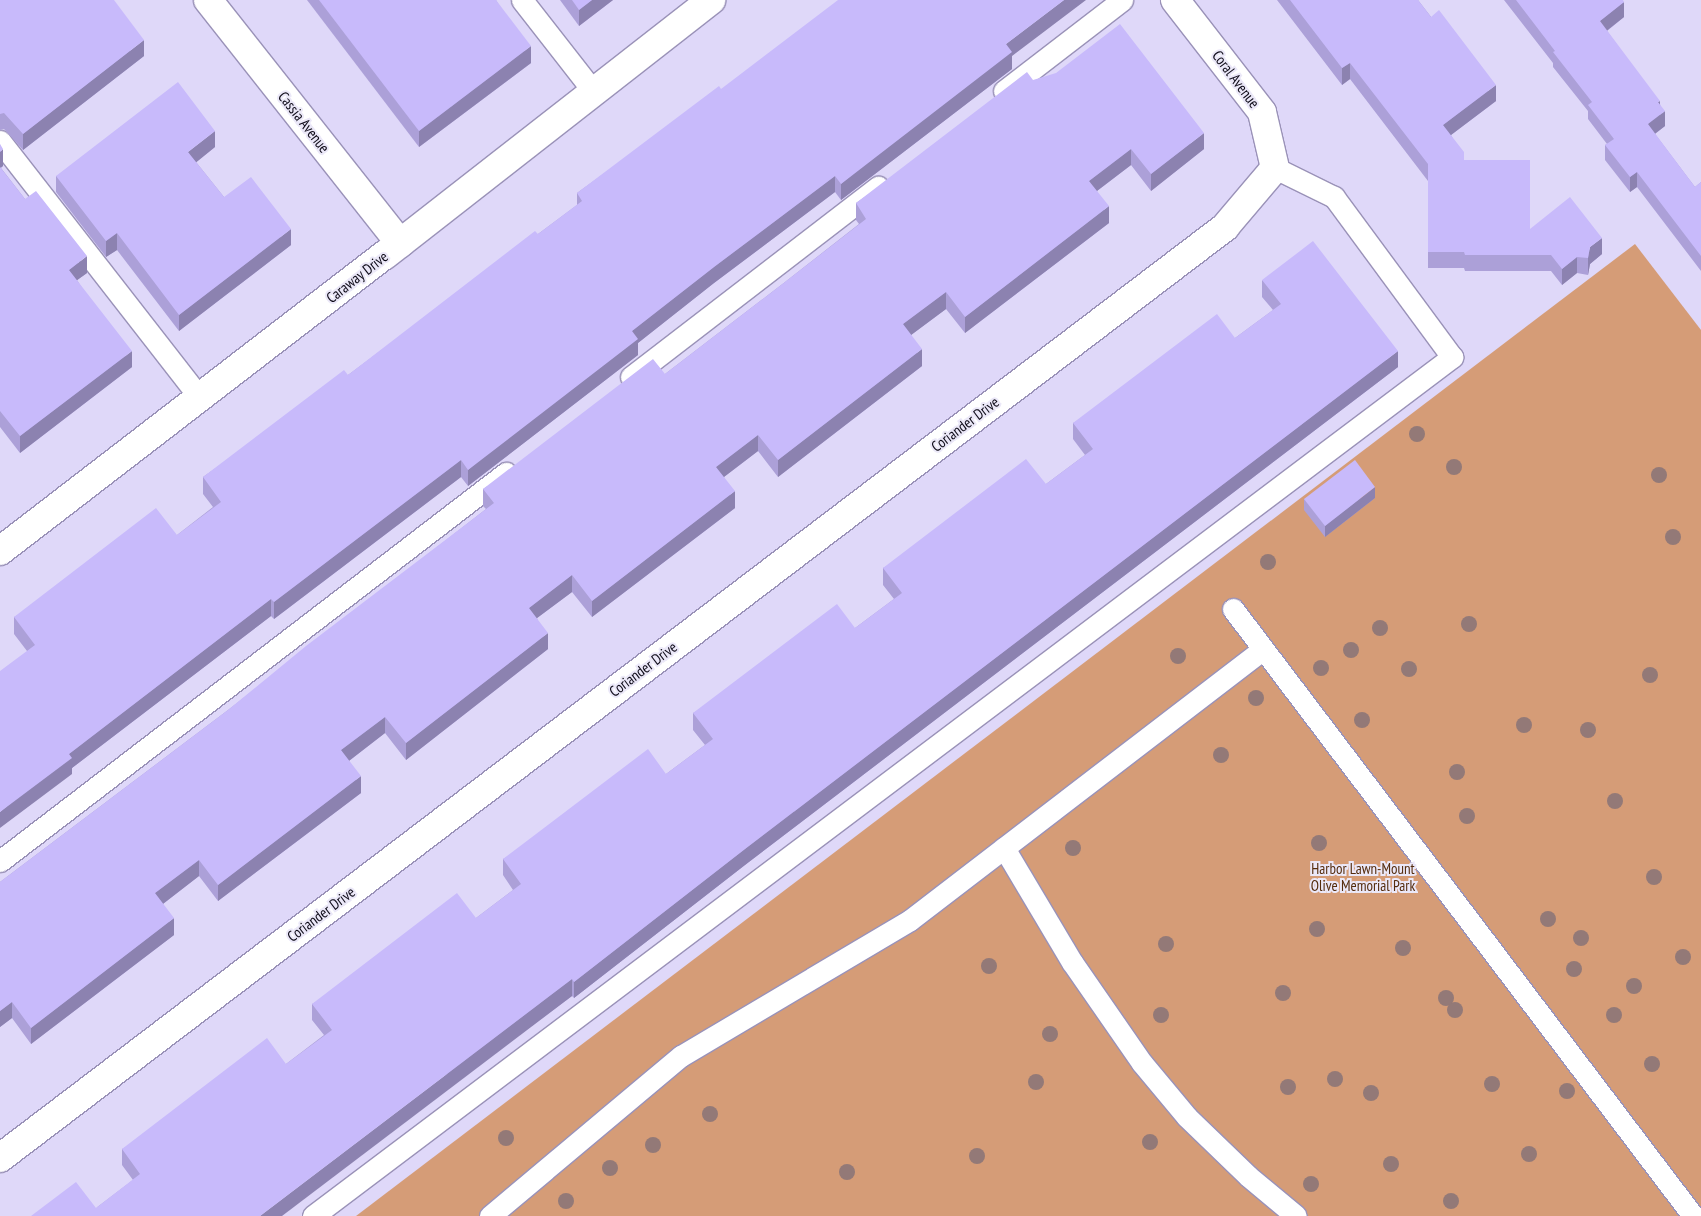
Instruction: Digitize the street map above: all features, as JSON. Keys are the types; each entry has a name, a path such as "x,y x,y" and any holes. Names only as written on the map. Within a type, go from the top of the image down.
{"street":[{"name":"Cassia Avenue","path":"208,0 400,243"},
{"name":"Caraway Drive","path":"0,551 200,398 711,0"},
{"name":"Coral Avenue","path":"1175,0 1262,112 1275,168"},
{"name":"Coriander Drive","path":"0,1158 1225,227 1275,168"}],"lane":[{"path":"522,0 594,92"},
{"path":"988,103 1122,0"},
{"path":"0,141 200,398"},
{"path":"313,1216 1452,358 1334,197 1275,168"},
{"path":"616,388 893,176"},
{"path":"0,861 521,461"},
{"path":"1233,610 1693,1216"},
{"path":"490,1216 680,1056 910,920 1263,649"},
{"path":"1004,848 1072,962 1142,1063 1187,1117 1248,1176 1296,1216"}],"green space":[{"name":"Harbor Lawn-Mount Olive Memorial Park","path":"1635,244 1701,330 1701,1216 356,1216"}],"building":[{"path":"0,0 114,0 144,40 23,134 4,113 0,114"},
{"path":"319,0 496,0 531,46 419,131"},
{"path":"572,0 592,0 579,10"},
{"path":"838,0 1064,0 1006,44 1012,52 841,184 835,176 714,267 632,331 638,339 468,470 461,460 274,602 271,599 69,754 72,758 0,812 0,671 35,645 14,617 156,508 177,535 221,502 203,477 344,370 348,375 535,231 538,234 582,201 577,193 719,86 721,89"},
{"path":"1290,0 1418,0 1431,17 1439,10 1496,85 1443,125 1464,152 1464,160 1530,160 1530,229 1570,197 1602,238 1590,247 1588,258 1577,257 1562,269 1551,255 1465,255 1464,252 1428,252 1428,164 1350,63 1342,68"},
{"path":"1516,0 1623,0 1624,2 1600,21 1660,101 1658,102 1665,111 1648,124 1695,187 1701,182 1701,256 1637,172 1630,177 1605,145 1614,139 1588,105 1592,102"},
{"path":"1120,24 1204,133 1151,174 1131,149 1089,181 1109,206 965,317 946,292 903,324 922,349 778,460 758,435 716,467 735,491 592,601 572,575 529,608 548,633 406,743 385,717 341,750 361,776 218,885 199,860 155,893 174,918 31,1028 12,1002 0,1011 0,882 228,710 306,646 494,503 483,489 653,359 665,374 866,219 856,203 1027,72 1033,80 1056,73"},
{"path":"178,82 215,131 188,152 224,197 251,177 291,229 179,315 117,233 106,241 56,176"},
{"path":"0,167 25,199 36,191 87,256 69,270 132,351 20,436 0,411"},
{"path":"1313,241 1398,351 745,849 574,982 572,979 260,1216 31,1216 76,1182 96,1208 140,1174 122,1149 267,1038 286,1064 332,1030 312,1004 457,893 476,918 521,884 503,859 648,749 666,774 713,739 693,713 837,604 855,628 902,593 883,568 1026,459 1046,484 1093,449 1073,423 1217,314 1235,338 1281,304 1262,280"},
{"path":"1355,460 1375,487 1325,526 1304,499"}]}
